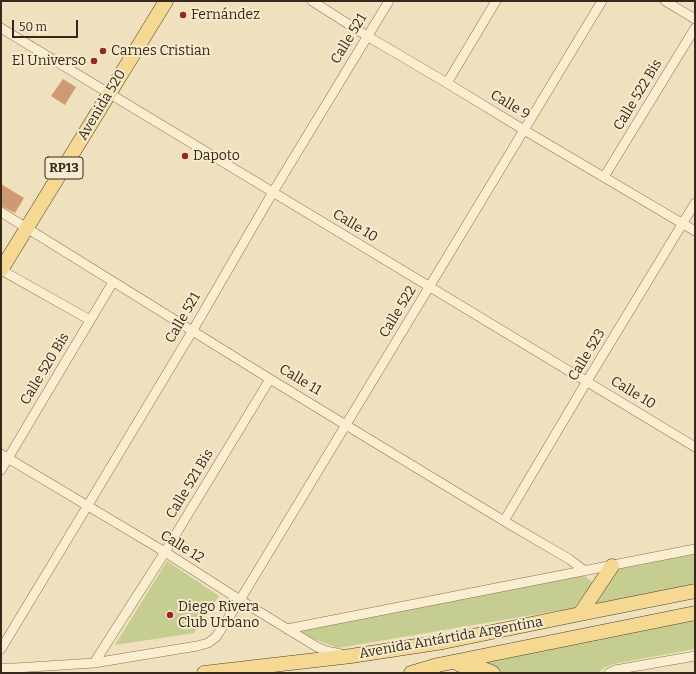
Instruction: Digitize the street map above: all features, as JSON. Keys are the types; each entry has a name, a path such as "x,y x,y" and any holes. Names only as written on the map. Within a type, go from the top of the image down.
{"main road":[{"name":"Avenida 520","path":"1,270 166,1"},
{"path":"580,614 612,566"},
{"name":"Avenida Antártida Argentina","path":"204,673 350,656 443,642 695,592"},
{"name":"Avenida Antártida Argentina","path":"411,673 438,665 695,613"},
{"path":"438,665 473,665 489,670 493,673"}],"street":[{"name":"Calle 9","path":"312,1 367,36 695,231"},
{"name":"Calle 521","path":"1,649 193,330 273,192 389,1"},
{"path":"447,83 496,1"},
{"name":"Calle 522","path":"94,663 197,646 208,643 216,637 240,600 602,1"},
{"path":"665,1 695,19"},
{"name":"Calle 10","path":"1,28 695,447"},
{"name":"Calle 522 Bis","path":"604,177 695,28"},
{"name":"Calle 523","path":"504,521 695,203"},
{"name":"Calle 11","path":"1,212 270,379 569,559 585,571"},
{"path":"1,270 90,320"},
{"name":"Calle 520 Bis","path":"1,470 5,456 113,282"},
{"name":"Calle 521 Bis","path":"94,663 165,552 270,379"},
{"name":"Calle 12","path":"5,456 165,552 317,647 326,651 350,656"},
{"path":"288,629 695,549"},
{"path":"609,673 615,670 695,656"},
{"path":"1,668 94,663"}],"green space":[{"path":"695,554 695,585 594,604 618,569"},
{"name":"Diego Rivera Club Urbano","path":"167,561 219,596 194,633 115,645"},
{"path":"584,575 593,583 574,608 338,648 287,629"},
{"path":"695,619 695,649 613,664 604,668 598,673 502,673 477,662"}],"building":[{"path":"63,79 76,87 65,105 51,96"},
{"path":"1,184 24,198 15,213 1,206"}],"place":[{"name":"Fernández","path":"183,15"},
{"name":"Carnes Cristian","path":"103,51"},
{"name":"El Universo","path":"94,61"},
{"name":"Dapoto","path":"185,156"},
{"name":"Diego Rivera Club Urbano","path":"170,615"}]}
